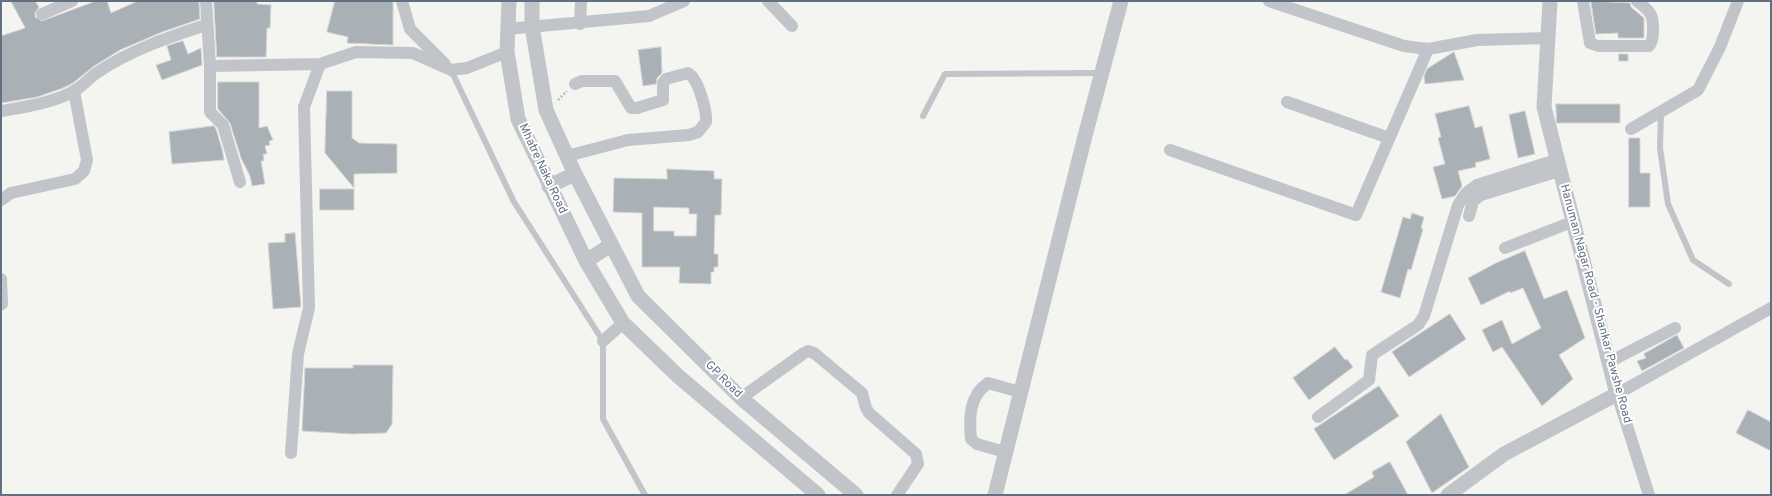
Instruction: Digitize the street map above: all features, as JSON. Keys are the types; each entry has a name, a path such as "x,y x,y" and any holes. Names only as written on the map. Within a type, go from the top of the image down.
{"street":[{"path":"42,14 72,1"},
{"path":"206,1 206,24 210,66 210,112 223,125 240,182"},
{"path":"402,1 410,29 452,70"},
{"name":"Mhatre Naka Road","path":"509,1 507,52 518,119 586,262"},
{"path":"532,1 532,26 546,110 575,174 611,245 586,262"},
{"path":"580,24 581,1"},
{"path":"507,29 532,26 580,24 649,16 684,1"},
{"path":"768,1 792,26"},
{"path":"995,495 1020,392 1121,1"},
{"path":"1269,1 1404,46 1428,49 1477,40 1548,38"},
{"name":"Hanuman Nagar Road - Shankar Pawshe Road","path":"1550,1 1544,107 1572,222 1617,394 1649,495"},
{"path":"1583,1 1590,43 1598,46 1649,46 1652,38 1652,18 1649,12 1637,1"},
{"path":"1631,129 1698,90 1720,47 1738,1"},
{"path":"1,111 56,98 74,90 98,72 114,63 162,39 206,24"},
{"path":"1170,150 1356,215 1428,49"},
{"path":"210,66 320,64 356,52 413,53 452,70 467,68 507,52"},
{"path":"291,453 298,354 309,308 304,108 320,64"},
{"path":"567,156 628,140 689,135 698,132 706,122 706,113 695,79 688,73 666,79 663,83 663,100 637,108 631,108 615,81 582,82 575,84"},
{"path":"1,200 11,193 75,179 84,171 87,160 74,90"},
{"path":"1287,102 1389,138"},
{"path":"1469,216 1473,202 1481,195 1558,165"},
{"path":"1318,417 1369,380 1372,355 1418,325 1424,316 1458,204 1466,193 1477,185 1558,165"},
{"path":"549,186 575,174"},
{"path":"1505,248 1572,222"},
{"name":"GP Road","path":"611,245 638,296 741,398 856,495"},
{"name":"GP Road","path":"586,262 623,323 678,376 818,495"},
{"path":"1,279 2,304"},
{"path":"1448,495 1504,454 1617,394 1771,308"},
{"path":"603,341 623,323"},
{"path":"1609,362 1675,328"},
{"path":"741,398 804,352 808,351 814,353 862,393 869,413 916,454 918,464 897,495"},
{"path":"1005,452 977,444 971,439 969,423 974,397 977,392 988,383 1020,392"}],"lane":[{"path":"452,70 514,202 603,341 603,419 645,495"},
{"path":"923,116 945,74 1102,73"},
{"path":"1661,112 1660,148 1668,204 1693,260 1729,284"}],"path":[{"path":"546,110 575,84"}],"building":[{"path":"11,1 35,1 39,7 35,13 35,17 42,21 96,1 107,1 111,13 138,1 199,1 200,19 162,32 120,50 94,66 73,83 63,88 37,97 1,103 1,36 25,28"},
{"path":"214,1 257,1 257,4 271,5 270,28 267,28 266,57 217,57"},
{"path":"335,1 393,1 393,45 347,43 348,37 327,32"},
{"path":"1591,1 1630,3 1631,7 1644,18 1644,38 1618,38 1618,33 1596,34"},
{"path":"183,41 188,54 201,48 202,65 162,80 156,65 171,60 167,46"},
{"path":"661,47 662,73 657,78 656,84 643,86 638,50"},
{"path":"1454,52 1464,80 1425,84 1424,76 1427,69"},
{"path":"1619,54 1628,54 1628,61 1619,61"},
{"path":"218,82 259,82 259,128 267,126 273,140 269,141 270,145 265,146 267,154 263,154 264,161 261,161 265,184 252,186 250,176 241,158 230,123 218,109"},
{"path":"327,91 352,91 352,138 359,143 397,144 397,173 354,174 354,188 325,153"},
{"path":"1556,104 1620,104 1620,123 1557,123"},
{"path":"1469,106 1475,128 1482,126 1490,159 1475,163 1476,167 1458,171 1462,186 1455,196 1442,199 1433,167 1445,164 1438,138 1441,137 1435,114"},
{"path":"1525,111 1535,154 1518,158 1509,115"},
{"path":"214,126 224,160 172,164 169,132"},
{"path":"1629,138 1640,138 1640,173 1650,173 1650,207 1629,207"},
{"path":"667,169 714,171 714,179 722,179 721,215 715,215 714,254 718,254 718,267 714,267 714,272 711,272 711,284 679,283 680,267 642,267 642,213 613,212 614,178 667,179","holes":["654,207 689,208 689,214 697,214 696,236 674,236 674,231 654,231"]},
{"path":"320,189 354,189 354,210 320,210"},
{"path":"1412,213 1424,217 1421,228 1423,229 1411,270 1408,269 1400,298 1381,292 1403,217 1410,219"},
{"path":"295,233 301,307 273,309 268,243 285,242 285,234"},
{"path":"1525,251 1544,299 1567,290 1585,338 1559,355 1573,379 1542,406 1502,347 1493,352 1482,330 1502,320 1512,344 1541,328 1523,288 1510,293 1510,291 1481,305 1468,278 1496,263"},
{"path":"1450,314 1466,339 1409,377 1392,352"},
{"path":"1677,335 1684,348 1642,371 1637,361 1646,358 1644,354"},
{"path":"1335,347 1345,360 1347,359 1353,367 1309,400 1293,378"},
{"path":"353,365 393,365 392,424 386,433 352,434 302,431 305,368 353,368"},
{"path":"1379,386 1399,416 1334,460 1314,429"},
{"path":"1748,410 1771,422 1771,451 1736,433"},
{"path":"1441,414 1469,467 1432,493 1406,442"},
{"path":"1390,462 1408,495 1344,495 1374,477 1372,472"}]}
